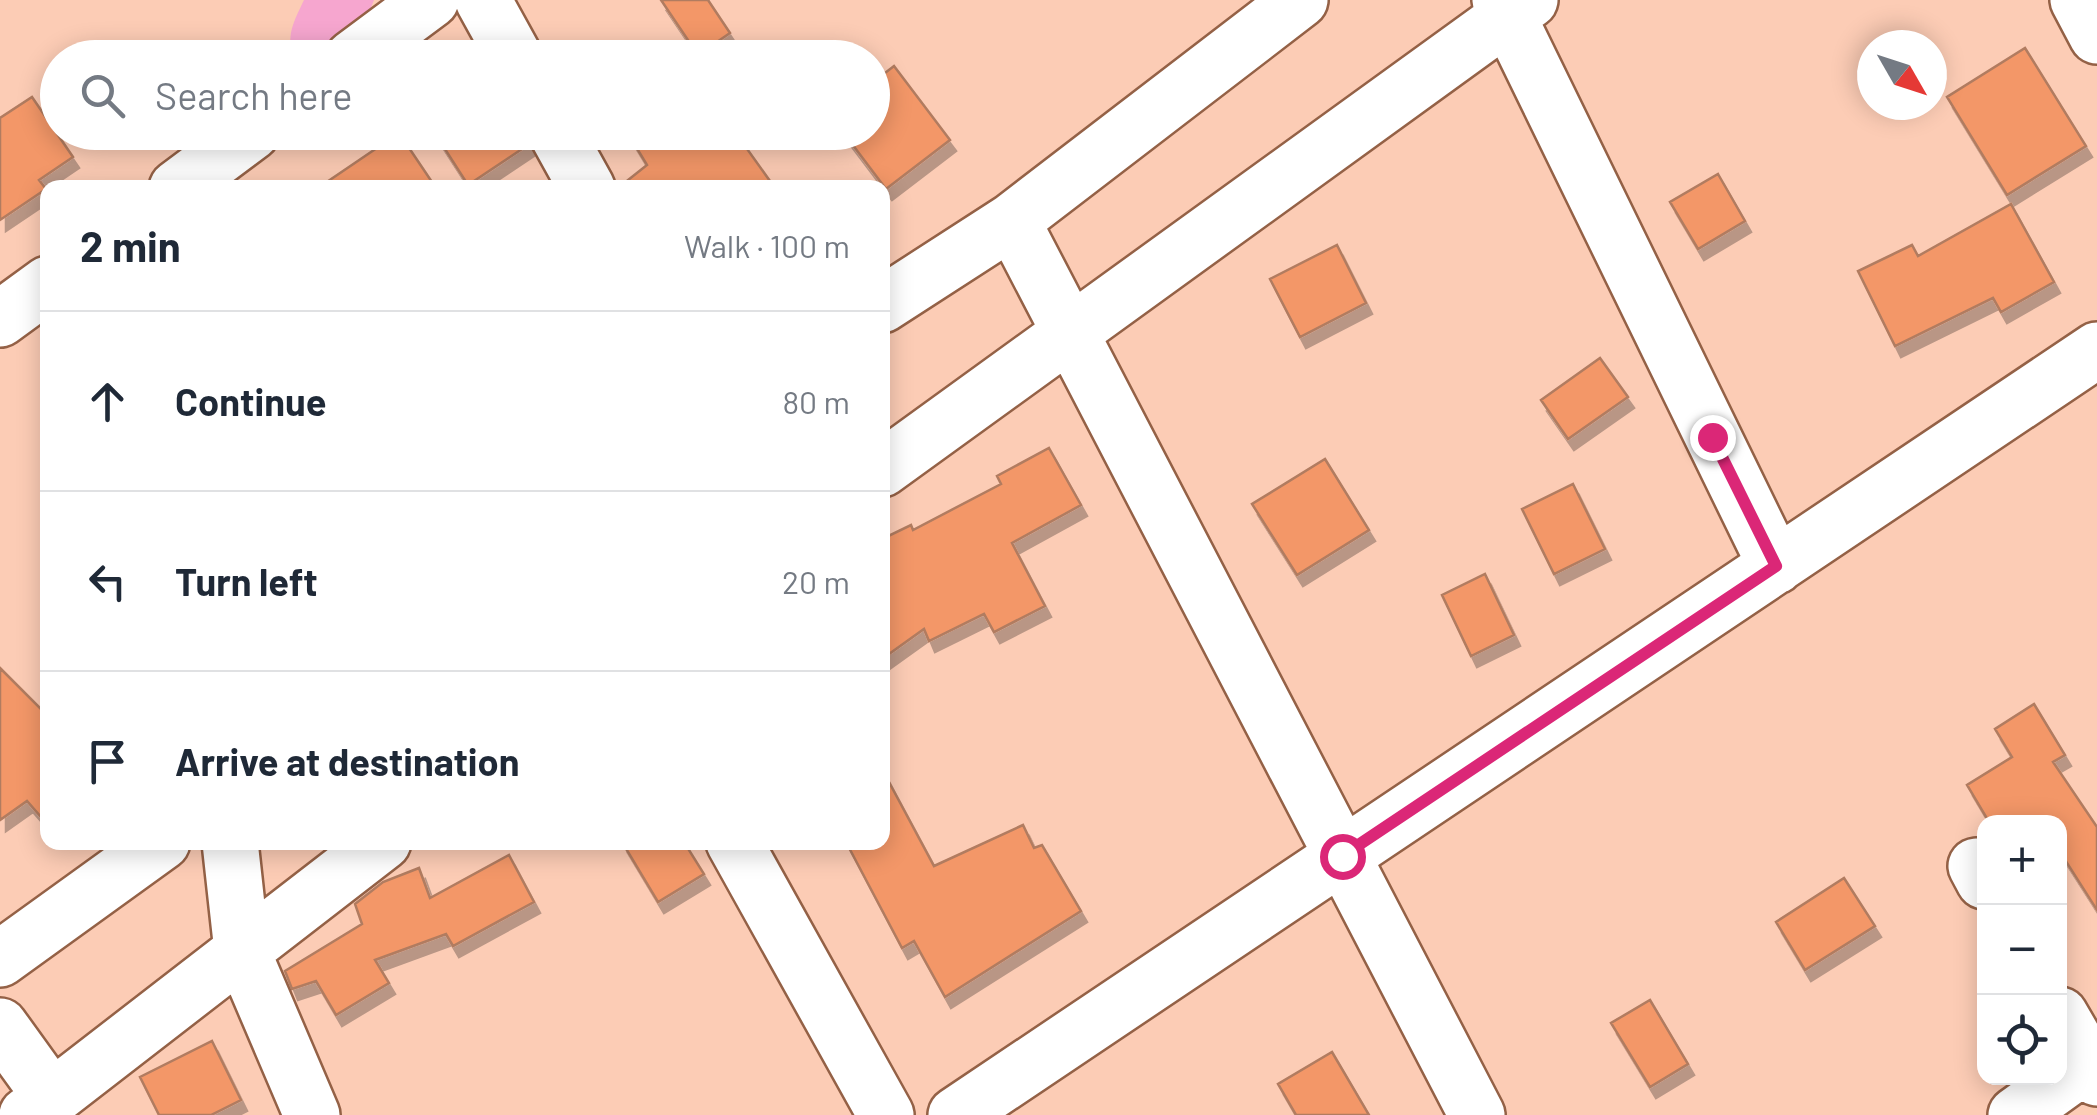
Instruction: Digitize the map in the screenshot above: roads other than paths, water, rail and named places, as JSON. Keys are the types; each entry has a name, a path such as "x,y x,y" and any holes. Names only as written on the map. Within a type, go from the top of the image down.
{"street":[{"path":"377,40 430,0"},
{"path":"483,0 505,40"},
{"path":"890,300 1012,221 1300,0"},
{"path":"2078,0 2097,36"},
{"path":"890,463 1512,5 1776,566"},
{"path":"188,180 228,150"},
{"path":"566,150 582,180"},
{"path":"1012,221 1477,1115"},
{"path":"0,319 40,290"},
{"path":"956,1115 2097,350"},
{"path":"0,959 151,850"},
{"path":"231,850 242,951 312,1115"},
{"path":"0,1026 39,1106 373,850"},
{"path":"738,850 886,1115"},
{"path":"2016,1115 2094,1067 2067,1026"}]}
